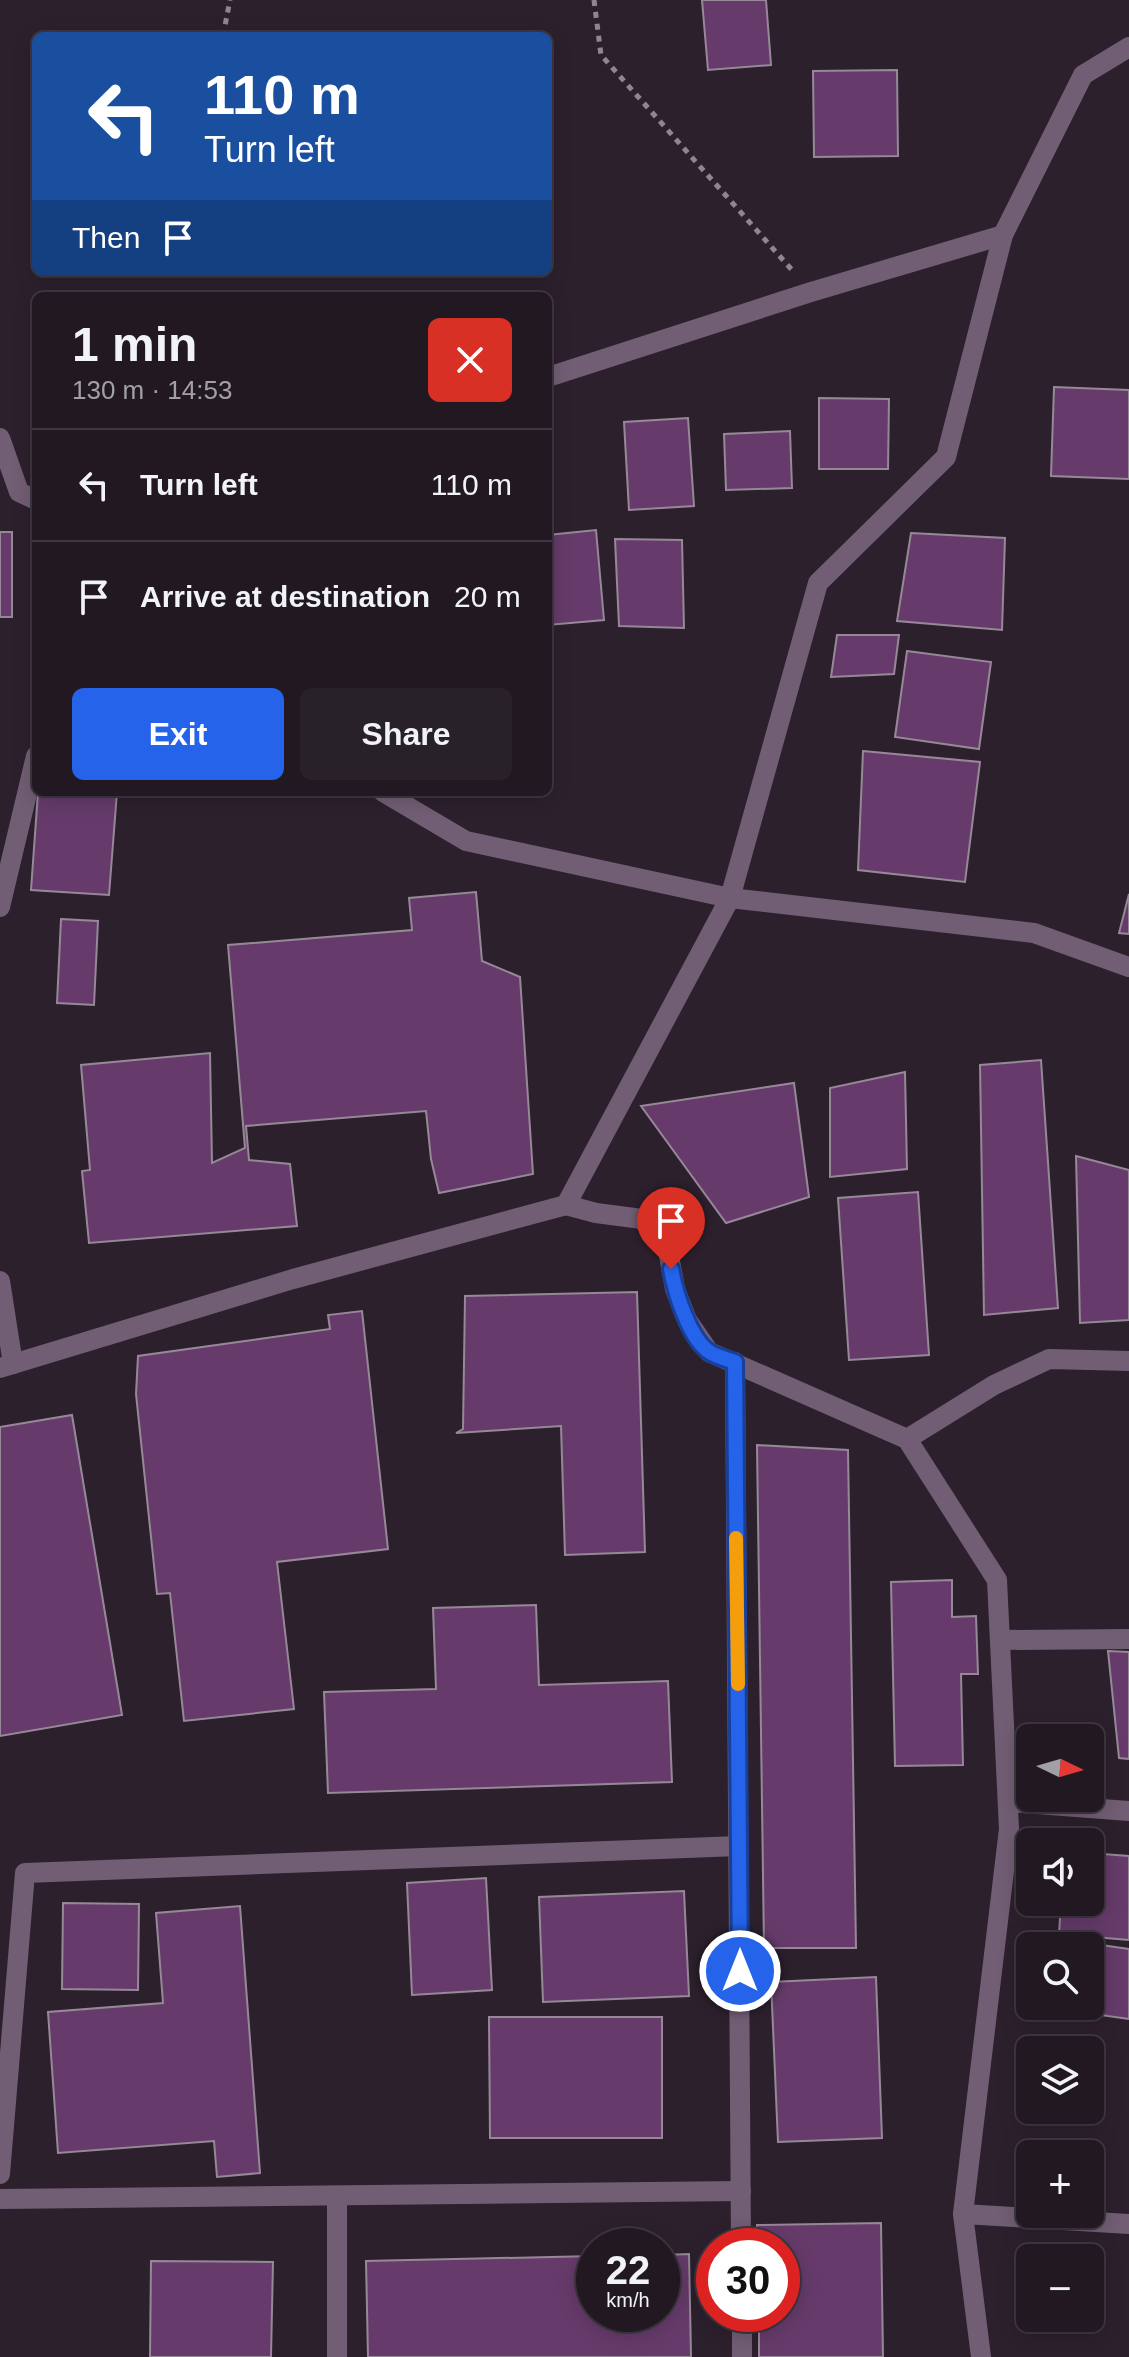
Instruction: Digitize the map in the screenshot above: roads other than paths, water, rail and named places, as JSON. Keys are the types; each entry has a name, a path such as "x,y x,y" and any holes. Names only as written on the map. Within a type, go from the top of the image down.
{"street":[{"path":"566,1205 730,898 818,583 946,457 1003,235 1083,75 1129,47"},
{"path":"552,376 811,292 1003,235"},
{"path":"0,438 18,497"},
{"path":"0,907 32,776"},
{"path":"390,796 466,841 730,898 1034,933 1129,967"},
{"path":"0,1281 6,1366 293,1279 566,1205 596,1213 642,1219 668,1250 675,1289 687,1320 709,1352 907,1439 997,1580 1009,1829 963,2214 981,2357"},
{"path":"907,1439 994,1385 1049,1359 1129,1361"},
{"path":"735,1362 741,2228"},
{"path":"1000,1640 1129,1639"},
{"path":"1008,1802 1129,1811"},
{"path":"0,2174 25,1873 739,1846"},
{"path":"0,2199 741,2191"},
{"path":"337,2197 337,2357"},
{"path":"963,2214 1129,2224"},
{"path":"742,2332 742,2357"}]}
